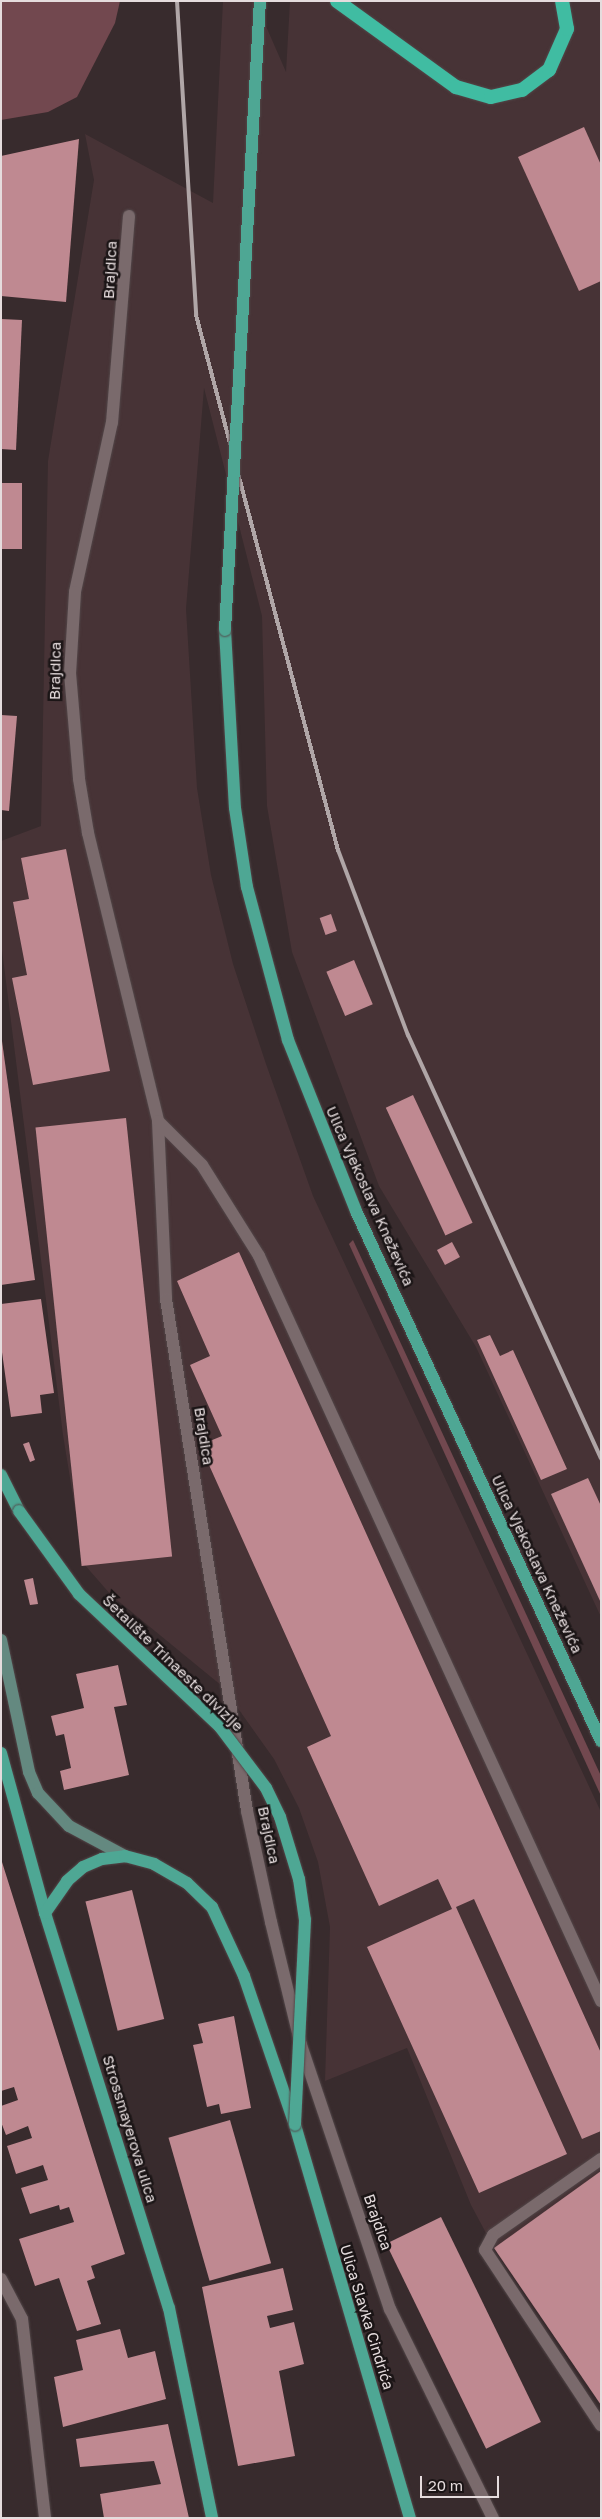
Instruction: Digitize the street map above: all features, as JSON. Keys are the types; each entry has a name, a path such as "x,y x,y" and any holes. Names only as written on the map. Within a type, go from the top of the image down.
{"highway":[{"path":"337,1 456,87 491,98 522,90 549,70 567,29 562,1"}],"main road":[{"name":"Ulica Vjekoslava Kneževića","path":"260,1 225,630 234,799 247,887 288,1040 356,1211 601,1741"},
{"name":"Šetalište Trinaeste divizije","path":"1,1475 19,1511 79,1594 220,1727 266,1788 280,1817 299,1879 305,1920 294,2125"},
{"path":"1,1640 29,1772 38,1792 69,1826 125,1856"},
{"name":"Strossmayerova ulica","path":"1,1753 45,1913 169,2308 212,2518"},
{"name":"Ulica Slavka Cindrića","path":"125,1856 154,1864 187,1883 212,1907 244,1976 294,2125 410,2518"},
{"path":"45,1913 67,1881 83,1867 102,1858 125,1856"}],"street":[{"name":"Brajdica","path":"129,216 112,422 75,592 70,673 72,728 88,833 158,1121 166,1299 247,1811 271,1922 301,2045 390,2309 493,2518"},
{"path":"158,1121 202,1165 259,1256 601,2001"},
{"path":"601,2159 493,2235 485,2250 601,2424"},
{"path":"1,2279 22,2320 45,2518"}],"shaded area":[{"path":"1,1 120,1 115,23 77,97 48,112 1,120"},
{"path":"223,1 255,1 286,72 290,1 601,1 601,1617 476,1347 379,1186 292,952 267,806 262,616 204,388 186,609 197,788 211,875 233,964 266,1064 313,1196 601,1812 601,2405 494,2248 471,2205 407,2048 325,2081 330,1927 318,1862 299,1808 274,1759 222,1686 111,1595 84,1564 63,1435 1,942 1,841 41,826 48,461 94,180 85,134 213,203"},
{"path":"353,1240 601,1776 601,1796 349,1244"}],"building":[{"path":"584,127 601,165 601,281 579,291 518,157"},
{"path":"79,139 66,302 1,296 1,156"},
{"path":"1,319 22,320 16,450 1,449"},
{"path":"1,483 22,483 22,549 1,549"},
{"path":"1,715 17,716 9,811 1,810"},
{"path":"66,849 110,1071 33,1085 12,978 27,975 13,902 29,899 21,858"},
{"path":"331,914 337,931 326,935 320,918"},
{"path":"354,960 373,1004 345,1016 326,972"},
{"path":"1,1034 35,1280 1,1285"},
{"path":"413,1095 473,1223 445,1235 386,1108"},
{"path":"126,1118 172,1557 82,1566 35,1128"},
{"path":"452,1242 460,1257 445,1265 437,1250"},
{"path":"239,1252 601,2053 601,2131 582,2139 474,1899 456,1907 567,2154 479,2193 367,1947 452,1909 438,1879 379,1906 307,1747 331,1736 200,1445 222,1436 190,1365 210,1356 177,1281"},
{"path":"41,1299 54,1393 40,1395 42,1413 11,1417 1,1345 1,1304"},
{"path":"490,1335 500,1356 513,1350 567,1469 541,1480 477,1340"},
{"path":"29,1442 35,1460 30,1462 23,1444"},
{"path":"588,1478 601,1506 601,1603 551,1494"},
{"path":"33,1578 38,1604 30,1605 24,1580"},
{"path":"118,1665 127,1705 114,1707 129,1775 64,1790 60,1771 71,1768 64,1734 56,1736 51,1716 84,1708 76,1674"},
{"path":"2,1862 125,2254 91,2266 95,2278 87,2281 101,2324 77,2331 59,2278 35,2286 19,2239 74,2222 69,2207 60,2210 59,2205 30,2214 21,2188 48,2180 43,2165 16,2174 7,2146 32,2138 28,2126 6,2135 1,2122 1,2106 18,2100 14,2087 1,2091"},
{"path":"132,1890 164,2019 118,2031 85,1902"},
{"path":"234,2016 251,2108 221,2114 219,2104 207,2107 193,2045 203,2043 198,2024"},
{"path":"230,2120 271,2263 210,2281 168,2138"},
{"path":"601,2171 601,2405 494,2248"},
{"path":"441,2217 541,2422 486,2449 386,2244"},
{"path":"283,2268 293,2310 267,2316 270,2328 294,2322 304,2364 279,2371 295,2456 238,2466 202,2287"},
{"path":"120,2329 128,2358 155,2351 166,2399 63,2427 54,2377 83,2370 76,2340"},
{"path":"168,2424 189,2518 104,2518 100,2494 161,2484 154,2461 80,2467 76,2439"}],"railway":[{"path":"177,1 196,315 338,850 408,1035 601,1458"}]}
